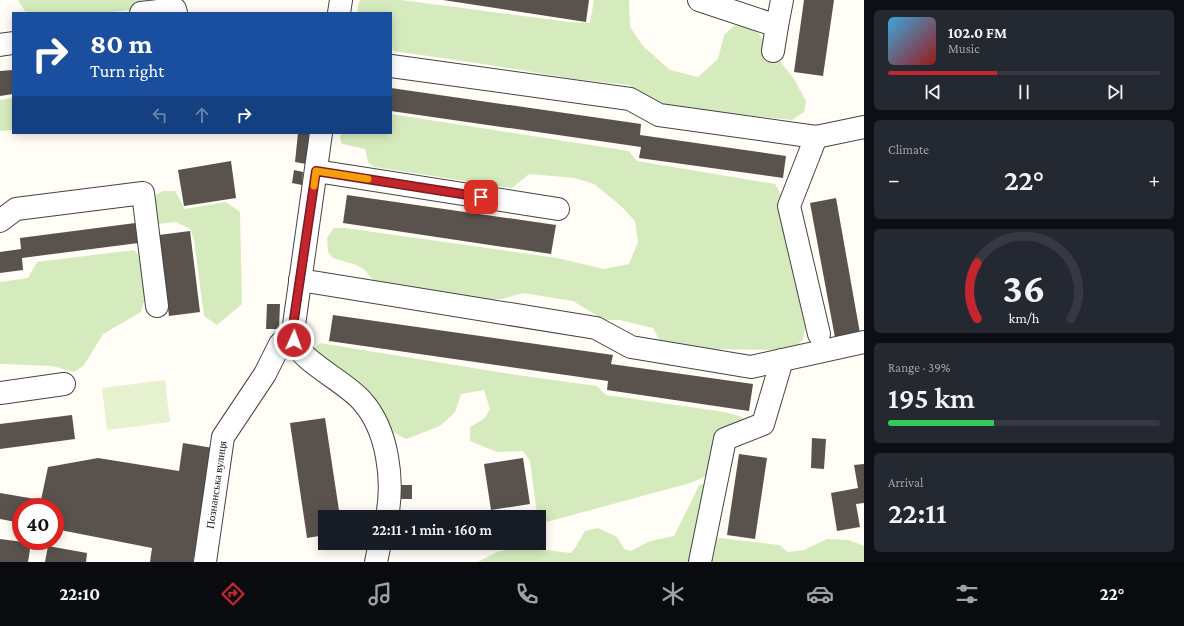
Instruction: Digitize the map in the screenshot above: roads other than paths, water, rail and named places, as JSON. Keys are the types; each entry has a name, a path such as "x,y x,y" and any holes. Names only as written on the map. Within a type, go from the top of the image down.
{"street":[{"path":"339,12 341,0"},
{"path":"699,0 777,26"},
{"path":"773,51 782,0"},
{"path":"150,12 175,9 176,12"},
{"path":"0,45 12,43"},
{"path":"392,66 630,99 658,115 816,136 864,127"},
{"path":"321,134 293,332 294,340 305,357 363,401 375,420 384,448 389,473 390,497 387,510"},
{"path":"816,136 789,206 819,334"},
{"path":"316,171 558,208"},
{"path":"0,221 16,209 143,193 157,306"},
{"path":"300,280 596,328 631,347 751,367 864,342"},
{"name":"Познанська вулиця","path":"205,562 223,437 265,374 280,344 293,332"},
{"path":"700,562 725,439 763,424 782,360"},
{"path":"0,392 64,384"},
{"path":"376,562 379,550"}]}
